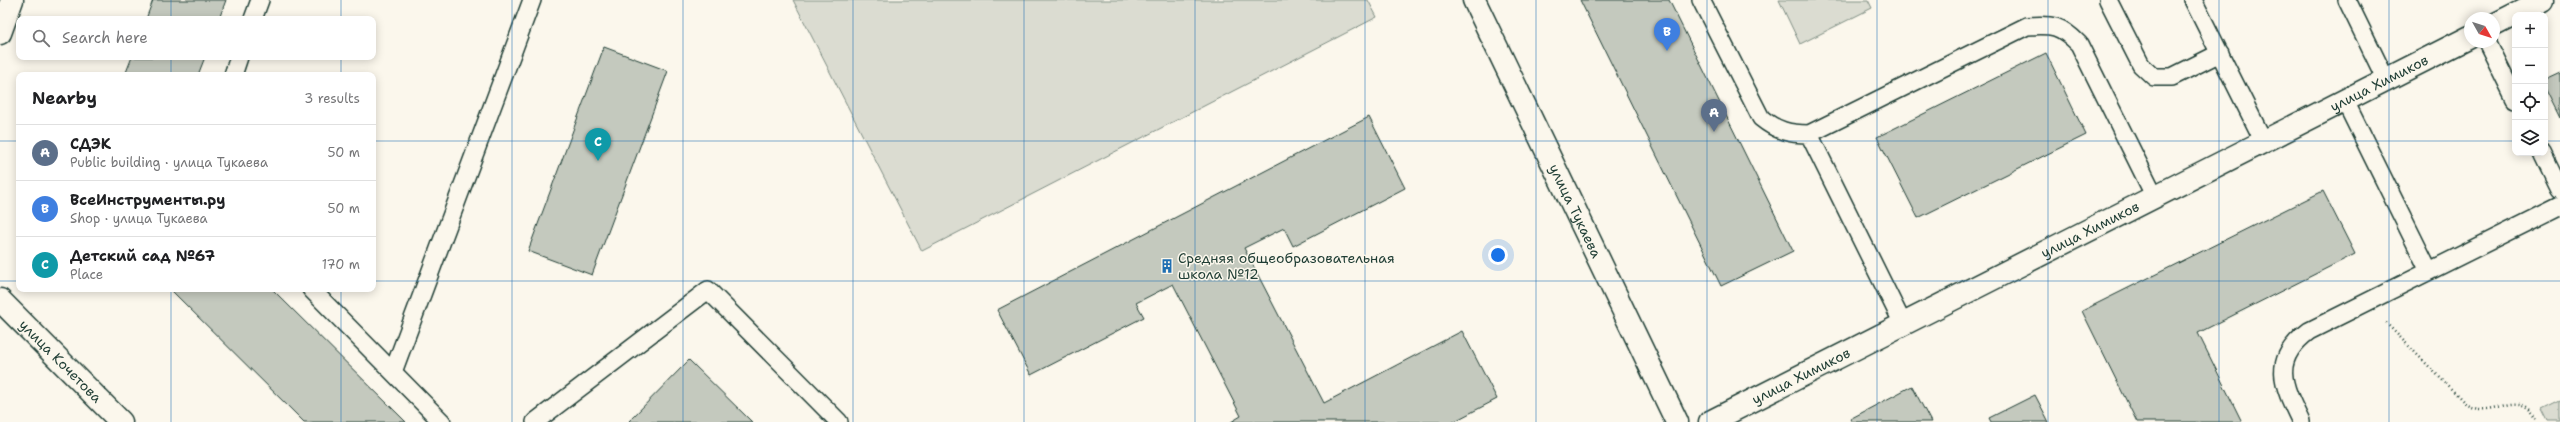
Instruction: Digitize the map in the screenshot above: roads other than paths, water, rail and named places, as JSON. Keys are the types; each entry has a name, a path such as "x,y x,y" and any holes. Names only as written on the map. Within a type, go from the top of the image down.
{"street":[{"path":"0,33 12,0"},
{"name":"улица Тукаева","path":"1474,0 1678,422"},
{"path":"2500,22 2543,0"},
{"name":"улица Химиков","path":"1710,422 2464,40"},
{"name":"улица Кочетова","path":"0,300 121,422"}],"lane":[{"path":"254,16 260,0"},
{"path":"393,372 532,0"},
{"path":"1701,0 1761,118 1774,129 1789,134 1809,134 2027,26 2050,24 2066,30 2079,44 2155,197"},
{"path":"2108,0 2141,65 2154,77 2172,77 2220,53"},
{"path":"2194,0 2264,142"},
{"path":"2347,0 2386,80"},
{"path":"2490,48 2512,93"},
{"path":"234,72 239,60"},
{"path":"2345,101 2429,271"},
{"path":"1809,134 1903,324"},
{"path":"2543,156 2560,190"},
{"path":"2301,422 2284,387 2284,367 2288,353 2298,339 2309,331 2560,206"},
{"path":"534,422 708,290 839,422"},
{"path":"314,292 442,422"}],"place":[{"name":"ВсеИнструменты.ру","path":"1667,51"},
{"name":"СДЭК","path":"1714,132"},
{"name":"Детский сад №67","path":"598,161"},
{"name":"Средняя общеобразовательная школа №12","path":"1167,266"}]}
